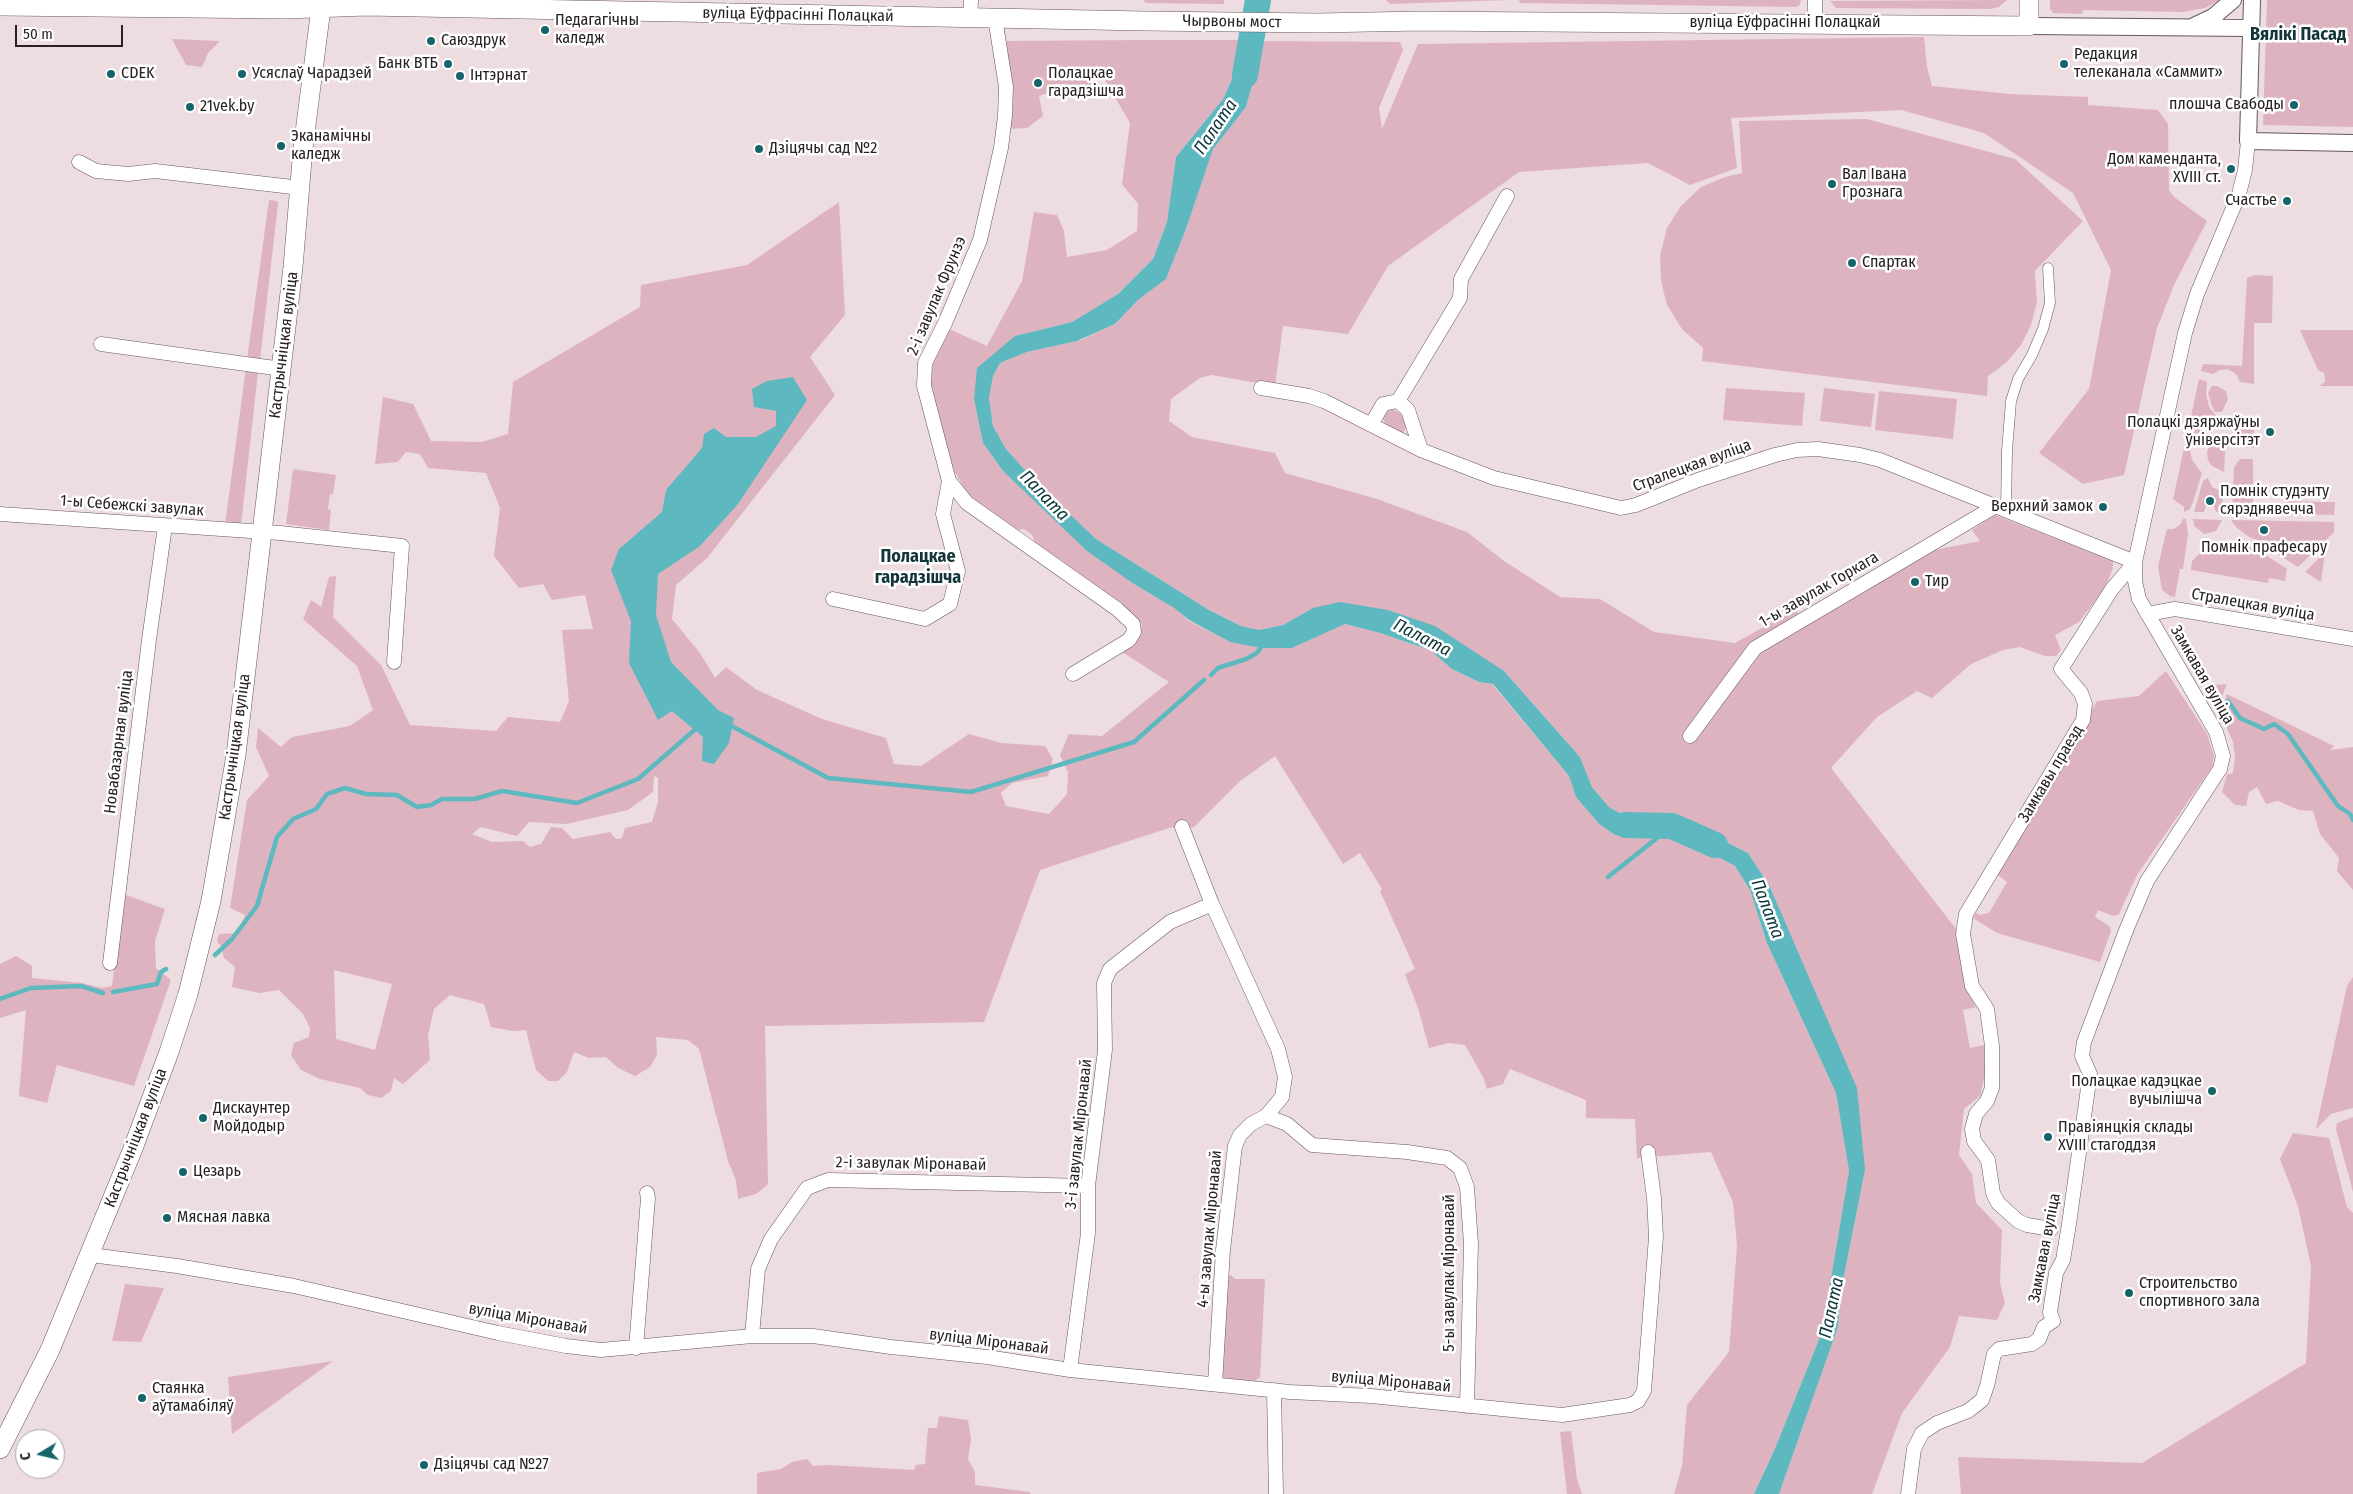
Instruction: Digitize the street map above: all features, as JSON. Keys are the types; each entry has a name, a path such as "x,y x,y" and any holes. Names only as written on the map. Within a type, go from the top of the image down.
{"main road":[{"path":"2029,0 2029,26"},
{"name":"вуліца Еўфрасінні Полацкай","path":"0,6 440,7 488,10 971,9 995,18 1145,21"},
{"name":"Кастрычніцкая вуліца","path":"0,1449 50,1350 90,1256 169,1052 188,994 208,910 236,755 282,369 301,188 303,148 321,8"},
{"name":"Чырвоны мост","path":"1145,21 1319,23"},
{"name":"вуліца Еўфрасінні Полацкай","path":"1319,23 1421,21 2029,26"}],"street":[{"path":"1815,0 1815,24"},
{"path":"2191,28 2213,17 2229,6 2233,0"},
{"path":"2252,0 2248,141 2353,143"},
{"name":"2-і завулак Фрунзэ","path":"995,18 1006,87 1001,148 980,240 945,323 925,363 924,386 949,481 967,504 1117,608 1133,624 1134,632 1129,640 1073,674"},
{"name":"вуліца Еўфрасінні Полацкай","path":"2029,26 2251,28"},
{"name":"Замкавая вуліца","path":"1908,1494 1914,1449 1922,1433 1937,1423 1968,1410 1982,1400 1988,1386 1994,1354 1999,1349 2032,1344 2039,1339 2044,1327 2053,1321 2050,1312 2056,1273 2063,1260 2090,1074 2082,1056 2084,1042 2147,881 2220,769 2223,756 2216,732 2147,614 2139,599 2135,581 2136,562 2185,334 2197,294 2239,194 2245,170 2248,141"},
{"path":"78,162 96,171 128,174 155,172 301,188"},
{"path":"1371,425 1383,404 1398,401 1460,298 1461,278 1507,196"},
{"path":"2000,509 2011,401 2018,379 2032,355 2043,329 2050,303 2048,268"},
{"path":"101,344 282,369"},
{"name":"Стралецкая вуліца","path":"1261,388 1309,396 1324,401 1421,450 1494,478 1621,508 1636,505 1698,480 1775,454 1818,449 1860,455 1880,460 2136,562"},
{"path":"1398,401 1408,410 1421,450"},
{"path":"833,599 925,619 950,604 958,571 944,514 949,481"},
{"name":"1-ы завулак Горкага","path":"1690,736 1755,648 2000,509"},
{"name":"1-ы Себежскі завулак","path":"0,514 262,533 402,546 394,662"},
{"name":"Новабазарная вуліца","path":"110,963 149,640 165,526"},
{"name":"Замкавы праезд","path":"2051,1230 2027,1225 1998,1203 1993,1193 1988,1160 1974,1141 1972,1129 1976,1114 1987,1101 1992,1088 1992,1046 1987,1009 1972,986 1963,934 1966,914 2084,720 2085,704 2081,692 2061,669 2112,589 2136,562"},
{"name":"Стралецкая вуліца","path":"2147,614 2175,609 2353,639"},
{"name":"4-ы завулак Міронавай","path":"1182,827 1212,904 1280,1058 1285,1077 1282,1097 1266,1116 1251,1124 1240,1135 1235,1146 1223,1250 1215,1384"},
{"name":"3-і завулак Міронавай","path":"1070,1370 1088,1233 1088,1186 1105,1050 1104,983 1110,969 1138,944 1170,922 1212,904"},
{"name":"5-ы завулак Міронавай","path":"1266,1116 1287,1124 1312,1145 1406,1152 1447,1158 1460,1168 1467,1187 1471,1244 1467,1406"},
{"name":"вуліца Міронавай","path":"90,1256 177,1266 294,1286 498,1333 566,1346 601,1350 752,1336 813,1336 891,1347 987,1357 1070,1370 1274,1390 1370,1396 1552,1416 1630,1405 1638,1401 1644,1391 1656,1237 1654,1198 1648,1152"},
{"name":"2-і завулак Міронавай","path":"752,1336 758,1269 772,1239 806,1188 828,1180 1088,1186"},
{"path":"636,1348 648,1198 646,1193"},
{"path":"1274,1390 1276,1494"}],"shaded area":[{"path":"1143,0 1224,0 1224,4 1146,3"},
{"path":"1386,0 1510,0 1390,4"},
{"path":"1519,0 1801,0 1799,6 1795,7 1520,3"},
{"path":"2007,0 1999,7 1990,9 1836,8 1830,1"},
{"path":"2050,0 2220,0 2205,8 2183,12 2083,10 2082,14 2053,13 2050,9"},
{"path":"2267,0 2353,0 2353,127 2263,125"},
{"path":"1924,37 1927,67 1932,86 2009,94 2088,97 2088,105 2158,110 2168,124 2169,190 2174,197 2207,221 2174,285 2157,328 2124,475 2083,484 2039,453 2089,389 2111,270 2073,193 1984,133 1901,110 1731,118 1737,168 1690,185 1648,163 1519,172 1388,266 1348,334 1283,326 1275,386 1211,375 1200,378 1171,399 1169,421 1192,437 1275,453 1285,473 1377,499 1467,532 1504,561 1560,597 1600,599 1654,632 1735,643 1796,609 1805,626 1929,551 1980,541 1972,530 1995,515 2113,561 2113,568 2105,588 2079,622 2055,635 2061,650 2056,656 2045,656 2020,647 2003,650 1971,664 1932,698 1917,691 1877,717 1831,768 1956,929 1966,990 1976,1007 1963,1010 1970,1048 1984,1045 1985,1074 1980,1096 1964,1109 1959,1155 1972,1174 1976,1203 2002,1230 2000,1283 2005,1303 1997,1320 1959,1316 1950,1347 1902,1413 1872,1494 1779,1494 1838,1327 1840,1296 1865,1170 1790,935 1769,885 1748,853 1720,839 1630,819 1609,807 1592,787 1580,757 1504,671 1313,608 1283,625 1259,630 1241,626 1209,610 1096,539 1033,479 1006,449 993,426 989,399 993,376 1000,363 1027,352 1081,340 1115,324 1138,300 1166,279 1186,229 1213,148 1246,107 1257,67 1261,41 1400,42 1403,50 1379,108 1382,129 1418,44"},
{"path":"172,39 220,41 208,53 202,67 186,65"},
{"path":"1238,40 1236,70 1223,99 1176,157 1167,222 1153,259 1118,294 1072,322 1015,336 974,399 983,443 1003,471 1134,584 1174,608 1189,621 1230,642 1292,648 1344,624 1380,633 1430,650 1452,669 1479,682 1492,684 1569,776 1576,797 1599,824 1615,835 1682,838 1735,866 1750,890 1767,943 1836,1093 1849,1171 1822,1332 1774,1451 1754,1494 1674,1494 1682,1466 1687,1405 1729,1352 1737,1246 1733,1202 1711,1152 1637,1158 1635,1119 1586,1118 1586,1100 1510,1069 1503,1084 1487,1089 1484,1079 1465,1045 1449,1043 1429,1048 1418,1008 1405,974 1415,969 1380,891 1382,889 1360,853 1343,864 1275,756 1240,781 1194,827 1177,829 1172,827 1040,870 984,1022 765,1026 768,1184 756,1194 738,1199 736,1180 728,1161 699,1049 688,1040 656,1037 657,1055 650,1067 635,1076 618,1068 606,1057 589,1058 574,1052 567,1072 558,1081 548,1081 536,1070 526,1030 513,1031 491,1027 484,1004 450,995 434,1009 428,1035 430,1060 403,1084 394,1078 391,1091 381,1098 368,1095 360,1088 320,1079 301,1070 291,1055 294,1043 309,1037 310,1028 303,1014 279,990 260,993 232,987 235,967 224,958 221,946 217,942 219,934 238,933 245,915 230,908 247,800 269,776 256,747 258,728 281,747 292,737 350,726 373,710 357,666 303,619 311,600 321,607 329,577 336,576 333,617 381,665 410,725 496,731 508,717 560,722 569,701 562,630 593,629 585,595 552,600 543,584 519,588 494,556 500,508 486,473 428,468 420,454 406,452 398,462 375,464 383,397 413,404 431,441 482,442 508,434 513,382 640,307 641,285 747,265 839,202 845,315 810,357 835,395 707,558 676,585 672,619 700,653 715,678 726,667 757,690 822,719 886,738 894,764 921,766 969,734 1001,743 1045,746 1053,759 1048,776 1012,783 1001,793 1006,806 1049,814 1067,794 1068,772 1060,755 1069,734 1102,736 1169,682 1119,650 1127,645 1142,626 1141,622 1133,620 1036,545 1032,535 1024,529 1014,531 971,500 950,464 930,386 933,363 949,329 987,346 1022,281 1034,212 1057,215 1064,231 1067,257 1107,250 1137,231 1138,204 1122,184 1130,123 1102,75 1092,85 1055,84 1053,91 1039,96 1043,116 1027,128 1008,129 1007,41","holes":["654,776 658,778 658,802 652,822 625,828 622,838 616,839 610,832 573,839 562,828 551,827 541,844 530,847 523,841 492,842 472,834 481,827 517,836 529,822 566,824 628,810 653,792","334,970 392,984 375,1050 336,1039"]},
{"name":"Спартак","path":"1867,119 2015,159 2083,221 2035,271 2037,302 2031,325 2021,345 2006,363 1988,376 1987,396 1702,361 1703,348 1682,329 1667,305 1661,281 1660,256 1667,228 1681,206 1701,187 1725,177 1742,173 1739,121"},
{"path":"269,200 277,201 278,204 260,360 247,360"},
{"path":"2255,275 2273,276 2272,323 2254,323 2254,384 2240,382 2236,374 2228,369 2220,370 2213,374 2201,371 2203,364 2242,366 2247,278"},
{"path":"2300,330 2353,330 2353,386 2319,386 2325,382 2324,373 2318,370"},
{"path":"246,368 258,372 241,525 225,525"},
{"path":"2199,379 2207,382 2206,394 2209,407 2217,417 2198,433 2192,442 2190,451 2192,460 2202,473 2190,509 2184,512 2184,507 2173,499"},
{"path":"2212,386 2217,386 2226,391 2228,399 2222,412 2215,412 2212,406 2208,393"},
{"path":"1726,388 1805,393 1802,426 1723,420"},
{"path":"1824,388 1875,394 1871,427 1820,421"},
{"path":"1879,391 1957,399 1953,439 1875,430"},
{"path":"1392,409 1401,414 1407,426 1403,433 1399,433 1386,425 1383,419 1384,414"},
{"path":"2243,420 2254,420 2254,448 2242,447 2237,443 2236,427"},
{"path":"2226,435 2224,472 2212,466 2208,460 2207,452 2212,440"},
{"path":"2240,459 2253,459 2253,509 2284,509 2284,501 2335,502 2334,515 2232,513 2234,467"},
{"path":"293,469 336,475 328,509 331,510 329,530 286,524"},
{"path":"2208,478 2212,487 2221,491 2223,497 2222,512 2216,512 2211,498 2208,499 2204,512 2194,512 2203,481"},
{"path":"2183,519 2186,519 2188,534 2183,569 2180,569 2175,597 2162,590 2158,566 2167,529 2174,529 2181,524"},
{"path":"2193,519 2222,520 2216,531 2204,534 2194,526"},
{"path":"2231,520 2334,522 2334,532 2325,541 2260,541 2249,537 2236,527"},
{"path":"2225,544 2240,544 2258,550 2287,569 2285,581 2269,578 2268,583 2191,570 2192,561 2198,555 2209,548"},
{"path":"2265,546 2318,548 2298,567"},
{"path":"2325,552 2321,582 2305,572"},
{"path":"2166,671 2207,734 2214,756 2212,767 2137,875 2119,914 2113,916 2098,910 2095,917 2109,926 2111,931 2100,962 1997,933 1973,918 1976,913 1980,915 1989,913 2007,882 1995,873 2097,701 2139,696"},
{"path":"2227,684 2217,708 2205,686"},
{"path":"2227,694 2334,746 2330,750 2353,747 2353,890 2337,871 2339,858 2320,834 2313,811 2299,810 2278,801 2266,804 2257,787 2249,792 2246,806 2235,805 2222,792 2227,774 2233,773 2235,756 2233,742 2220,712"},
{"path":"123,894 165,909 155,941 156,968 171,980 134,1086 57,1065 47,1103 19,1096 26,1010 0,1018 0,964 16,956 32,966 32,978 82,983 102,988 112,986"},
{"path":"2353,977 2353,1108 2331,1114 2316,1129 2347,986"},
{"path":"2353,1117 2353,1192 2336,1129 2337,1123"},
{"path":"2293,1133 2329,1138 2347,1207 2353,1213 2353,1494 1961,1494 1958,1457 2142,1463 2306,1363 2311,1266 2298,1206 2280,1159"},
{"path":"1231,1275 1235,1279 1265,1279 1260,1377 1255,1381 1225,1379 1221,1375 1226,1276"},
{"path":"125,1284 164,1288 141,1342 112,1341"},
{"path":"333,1361 232,1434 228,1377"},
{"path":"939,1416 968,1420 971,1439 968,1459 975,1472 975,1485 1030,1492 1030,1494 757,1494 757,1473 781,1469 792,1462 807,1459 813,1466 829,1465 914,1470 916,1465 925,1464 928,1428 937,1428"},
{"path":"1571,1431 1577,1479 1582,1494 1567,1494 1560,1432"}],"water":[{"path":"1238,40 1261,41 1257,67 1246,107 1213,149 1186,229 1166,279 1138,300 1115,324 1077,341 1027,352 1000,363 993,376 989,398 993,426 1006,449 1033,479 1096,539 1209,610 1241,626 1259,630 1283,625 1313,608 1340,602 1388,610 1435,626 1504,671 1580,757 1592,787 1609,807 1630,819 1720,839 1748,853 1769,885 1857,1088 1865,1170 1840,1296 1838,1327 1779,1494 1754,1494 1774,1451 1822,1332 1849,1171 1836,1093 1767,943 1750,890 1735,866 1682,838 1615,835 1599,824 1576,797 1569,776 1493,684 1479,682 1452,669 1430,650 1380,633 1345,624 1292,648 1261,648 1230,642 1189,620 1174,608 1134,584 1087,551 1003,471 983,443 974,399 977,368 1015,336 1072,322 1118,294 1153,259 1167,222 1176,157 1223,99 1236,70"},
{"path":"793,377 807,400 738,504 700,546 658,574 656,615 671,662 718,710 734,718 729,743 714,764 702,761 703,737 672,711 658,720 629,663 631,621 611,570 619,549 662,512 666,490 702,448 704,434 714,428 726,437 756,437 776,426 776,411 754,407 752,389 767,381"}],"waterway":[{"name":"Палата","path":"1245,75 1258,0"},
{"path":"1211,675 1218,668 1246,659 1257,653 1263,644"},
{"path":"728,724 828,778 971,792 1134,742 1204,680"},
{"path":"2228,701 2240,718 2264,729 2274,724 2288,734 2338,806 2350,814 2353,820"},
{"path":"215,955 232,939 257,906 277,837 293,819 316,809 327,794 345,788 366,794 397,795 417,807 431,805 442,799 475,799 502,791 577,803 638,779 698,727"},
{"name":"Палата","path":"1626,825 1672,826 1715,845"},
{"path":"1608,877 1672,826"},
{"path":"113,992 157,984 161,972 166,969"},
{"path":"0,999 31,988 81,986 103,993"}],"place":[{"name":"Педагагічны каледж","path":"545,30"},
{"name":"Саюздрук","path":"431,41"},
{"name":"Банк ВТБ","path":"448,64"},
{"name":"Редакция телеканала «Саммит»","path":"2064,64"},
{"name":"CDEK","path":"111,74"},
{"name":"Усяслаў Чарадзей","path":"242,74"},
{"name":"Інтэрнат","path":"460,76"},
{"name":"Полацкае гарадзішча","path":"1038,83"},
{"name":"плошча Свабоды","path":"2294,105"},
{"name":"21vek.by","path":"190,107"},
{"name":"Эканамічны каледж","path":"281,146"},
{"name":"Дзіцячы сад №2","path":"759,149"},
{"name":"Дом каменданта, XVIII ст.","path":"2231,169"},
{"name":"Вал Івана Грознага","path":"1832,184"},
{"name":"Счастье","path":"2287,201"},
{"name":"Спартак","path":"1852,263"},
{"name":"Полацкі дзяржаўны ўніверсітэт","path":"2270,432"},
{"name":"Помнік студэнту сярэднявечча","path":"2210,501"},
{"name":"Верхний замок","path":"2103,507"},
{"name":"Помнік прафесару","path":"2264,530"},
{"name":"Тир","path":"1915,582"},
{"name":"Полацкае кадэцкае вучылішча","path":"2212,1091"},
{"name":"Дискаунтер Мойдодыр","path":"203,1118"},
{"name":"Правіянцкія склады XVIII стагоддзя","path":"2048,1137"},
{"name":"Цезарь","path":"183,1172"},
{"name":"Мясная лавка","path":"167,1218"},
{"name":"Строительство спортивного зала","path":"2129,1293"},
{"name":"Стаянка аўтамабіляў","path":"142,1398"},
{"name":"Дзіцячы сад №27","path":"424,1465"}],"district":[{"name":"Вялікі Пасад","path":"2298,35"},
{"name":"Полацкае гарадзішча","path":"918,567"}]}
